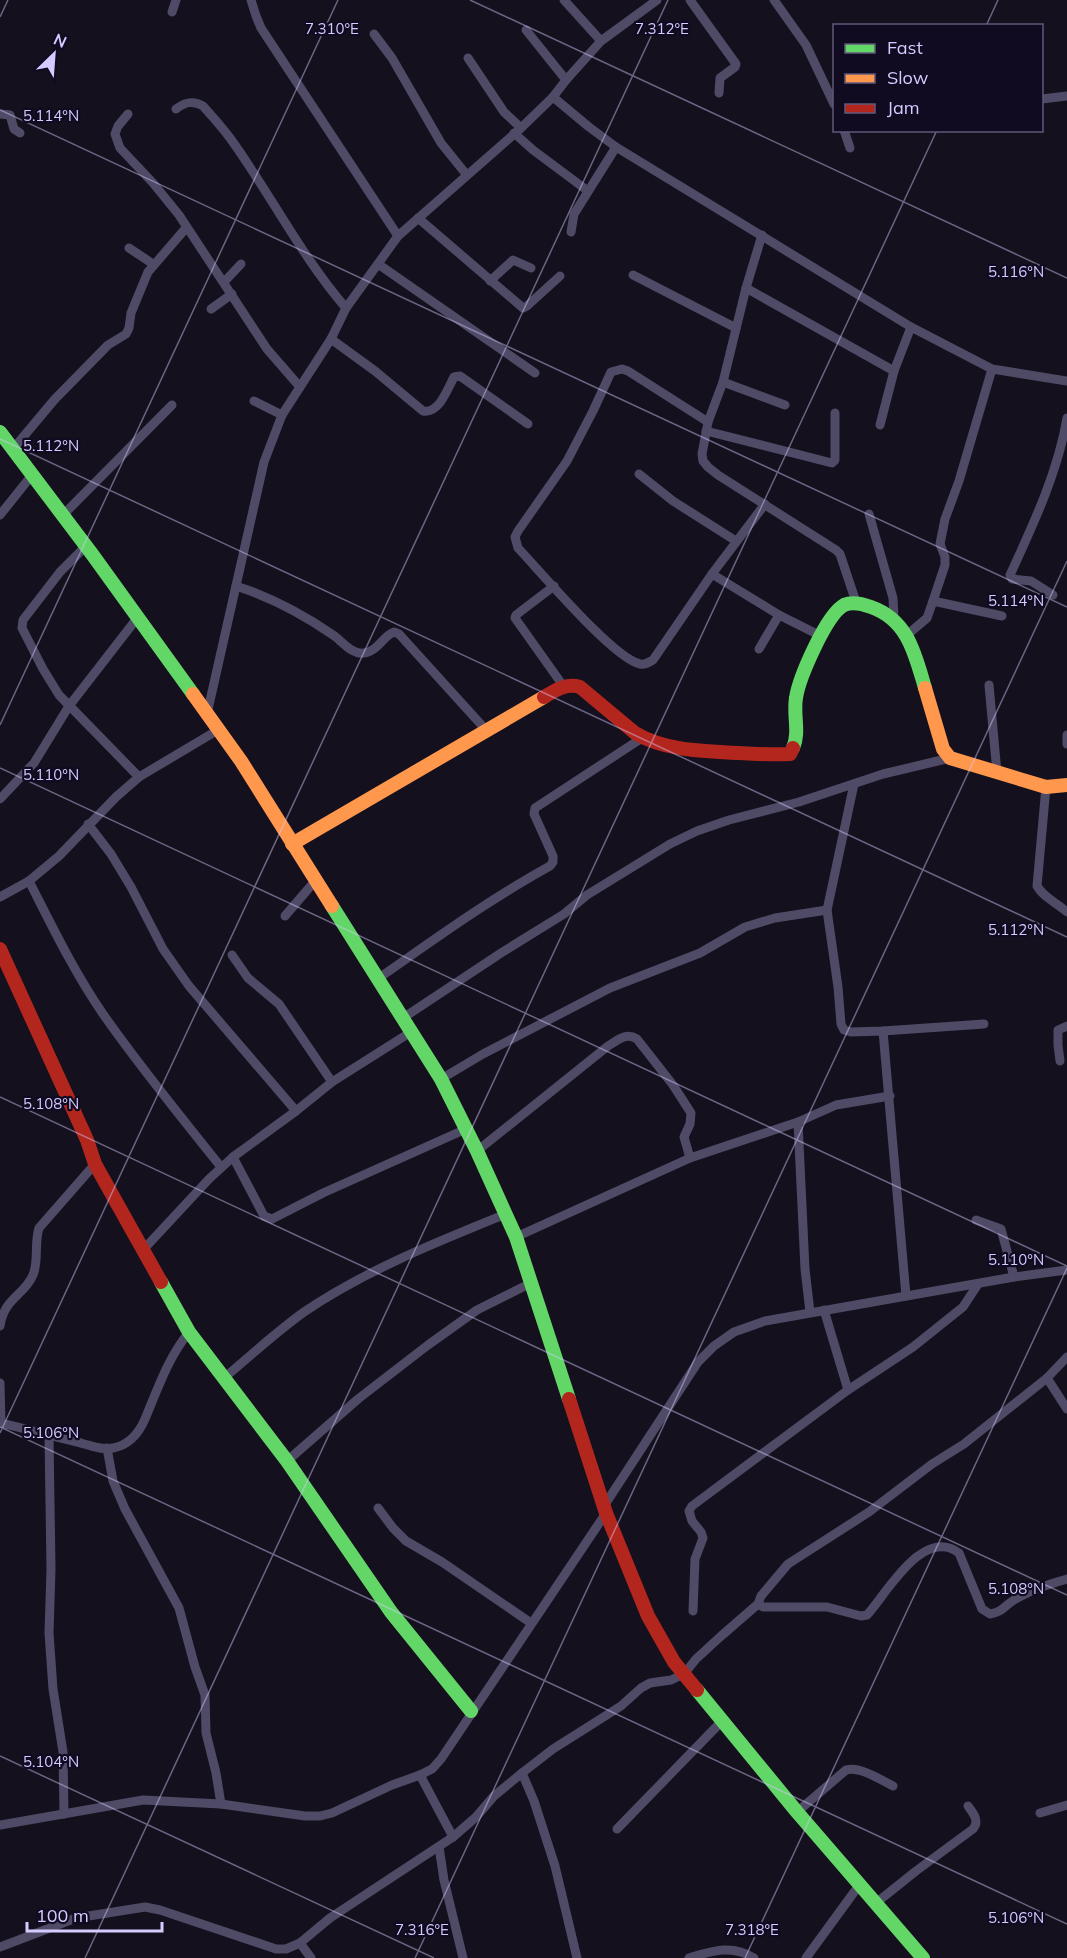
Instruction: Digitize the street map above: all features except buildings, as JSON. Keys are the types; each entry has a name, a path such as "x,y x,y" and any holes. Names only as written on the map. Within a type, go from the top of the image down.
{"street":[{"path":"172,12 176,0"},
{"path":"251,0 261,28 398,236"},
{"path":"564,0 601,41"},
{"path":"207,714 264,462 282,415 331,339 346,308 398,236 553,97 601,41 657,0"},
{"path":"690,0 736,64 720,78 719,93"},
{"path":"774,0 806,45 833,102"},
{"path":"526,30 566,80"},
{"path":"374,34 392,58 441,143 466,174"},
{"path":"468,58 533,150 588,191"},
{"path":"1043,99 1067,96"},
{"path":"553,97 616,147 911,327 992,369 1067,381"},
{"path":"176,109 187,102 203,106 229,137 286,226 346,308"},
{"path":"0,114 10,115 14,129 20,133"},
{"path":"128,114 118,126 115,134 120,148 179,215 267,349 300,387"},
{"path":"845,132 850,148"},
{"path":"571,232 574,214 616,147"},
{"path":"418,218 524,308 560,276"},
{"path":"13,449 55,399 108,345 126,334 131,313 153,264 186,228"},
{"path":"762,235 746,288 723,382 707,427 702,454 703,461 708,467 840,554 856,602"},
{"path":"129,248 153,264"},
{"path":"490,281 513,260 531,268"},
{"path":"224,282 242,264"},
{"path":"378,264 535,374"},
{"path":"633,275 736,328"},
{"path":"746,288 894,370"},
{"path":"211,309 232,294"},
{"path":"880,425 894,370 911,327"},
{"path":"331,339 375,371 423,411 435,410 454,377 460,375 528,424"},
{"path":"765,504 712,574 653,660 646,664 627,658 579,614 519,548 515,537 567,461 611,372 622,369 628,371 707,427 832,463 835,460 835,413"},
{"path":"907,635 927,618 945,565 945,557 940,544 945,519 959,481 992,369"},
{"path":"723,382 785,405"},
{"path":"254,401 282,415"},
{"path":"63,515 172,405"},
{"path":"1053,595 1031,580 1015,580 1010,575 1055,466 1067,418"},
{"path":"0,432 86,546 241,761 441,1079 516,1237 605,1509 648,1616 674,1662 797,1812 923,1958"},
{"path":"639,474 673,501 736,541"},
{"path":"0,515 32,475"},
{"path":"869,514 893,598 894,619"},
{"path":"86,546 60,572 22,623 22,628 42,669 59,695 139,777"},
{"path":"712,574 779,615 821,636"},
{"path":"236,586 286,607 330,633 352,651 364,654 375,649 390,633 399,634 486,730"},
{"path":"554,586 515,618 564,687"},
{"path":"933,601 1002,616"},
{"path":"292,844 486,730 564,687 572,685 584,689 613,717 642,738 681,748 790,754 796,746 798,734 794,703 797,691 833,614 843,605 856,602 894,619 907,635 914,651 943,749 950,758"},
{"path":"759,649 779,615"},
{"path":"0,799 34,763 69,706 138,617"},
{"path":"989,686 997,773"},
{"path":"0,897 29,881 139,777 218,730"},
{"path":"1067,735 1067,744"},
{"path":"379,978 508,889 550,866 553,856 534,814 535,808 642,738"},
{"path":"403,1018 501,953 556,920 587,895 670,844 697,831 729,820 799,802 883,774 950,758 1046,787 1067,785"},
{"path":"854,784 827,900 841,1024 844,1030 851,1032 883,1031 984,1024"},
{"path":"1046,787 1037,886 1041,893 1067,912"},
{"path":"88,824 111,854 163,949 189,986 296,1111"},
{"path":"29,881 64,949 102,1013 221,1167"},
{"path":"285,916 315,881"},
{"path":"441,1079 483,1054 610,988 700,953 745,927 775,918 827,910"},
{"path":"0,949 95,1164 189,1332 287,1461 391,1612 471,1711"},
{"path":"232,955 248,978 279,1004 332,1082"},
{"path":"1060,1061 1058,1030 1067,1026"},
{"path":"883,1031 906,1296"},
{"path":"143,1250 233,1157 332,1082 411,1032"},
{"path":"477,1151 608,1046 624,1036 632,1036 638,1039 691,1113 690,1124 684,1137 690,1158"},
{"path":"516,1237 690,1158 798,1122 836,1105 890,1096"},
{"path":"798,1122 804,1259 810,1312"},
{"path":"233,1157 264,1216 272,1219 323,1193 466,1129"},
{"path":"0,1326 2,1315 9,1303 32,1277 35,1238 39,1228 95,1164"},
{"path":"223,1379 303,1313 330,1296 394,1263 506,1214"},
{"path":"976,1220 1001,1229 1014,1277"},
{"path":"0,1825 143,1800 221,1804 305,1816 320,1816 332,1813 392,1785 420,1776 432,1769 441,1759 605,1509 698,1362 714,1346 734,1332 810,1312 859,1306 1014,1277 1067,1270"},
{"path":"287,1461 358,1400 428,1345 477,1310 531,1283"},
{"path":"693,1611 695,1559 703,1538 692,1521 689,1511 692,1506 848,1390 913,1347 963,1307 978,1284"},
{"path":"824,1310 848,1390"},
{"path":"0,1383 1,1423 49,1436 115,1448 128,1443 137,1434 176,1349 189,1332"},
{"path":"0,1947 76,1918 145,1906 276,1949 286,1949 300,1943 330,1918 453,1838 494,1796 553,1749 621,1706 650,1683 671,1680 684,1674 696,1659 758,1604 761,1596 788,1563 869,1512 932,1464 964,1444 1047,1378 1067,1357"},
{"path":"1047,1378 1067,1409"},
{"path":"49,1436 51,1569 49,1633 53,1689 63,1752 64,1814"},
{"path":"107,1448 113,1481 125,1509 179,1608 205,1695 205,1723 221,1804"},
{"path":"378,1508 406,1542 442,1562 531,1623"},
{"path":"758,1604 763,1607 827,1607 861,1617 867,1615 905,1568 926,1550 938,1547 952,1549 959,1553 982,1608 990,1614 999,1613 1013,1600 1047,1584 1067,1579"},
{"path":"617,1829 722,1721"},
{"path":"797,1812 846,1770 859,1770 893,1786"},
{"path":"522,1773 534,1801 555,1866 577,1958"},
{"path":"420,1776 453,1838"},
{"path":"1040,1813 1067,1805"},
{"path":"876,1903 974,1829 976,1820 968,1806"},
{"path":"440,1847 444,1880 463,1958"},
{"path":"806,1958 860,1884"},
{"path":"300,1943 311,1958"},
{"path":"689,1958 722,1949 745,1952 754,1958"}],"traffic: fast":[{"path":"0,432 193,694"},
{"path":"793,748 796,736 796,698 802,676 829,621 844,605 854,603 865,605 894,620 908,640 925,688"},
{"path":"332,906 441,1079 477,1151 516,1237 569,1399"},
{"path":"161,1282 189,1332 287,1461 391,1612 471,1711"},
{"path":"697,1690 797,1812 923,1958"}],"traffic: slow":[{"path":"925,688 943,749 950,758 1046,787 1067,785"},
{"path":"193,694 241,761 332,906"},
{"path":"292,844 544,697"}],"traffic: jam":[{"path":"544,697 566,687 580,687 635,733 672,747 699,751 771,754 790,754 793,748"},
{"path":"0,949 87,1140 95,1164 161,1282"},
{"path":"569,1399 606,1513 648,1616 674,1662 697,1690"}]}
